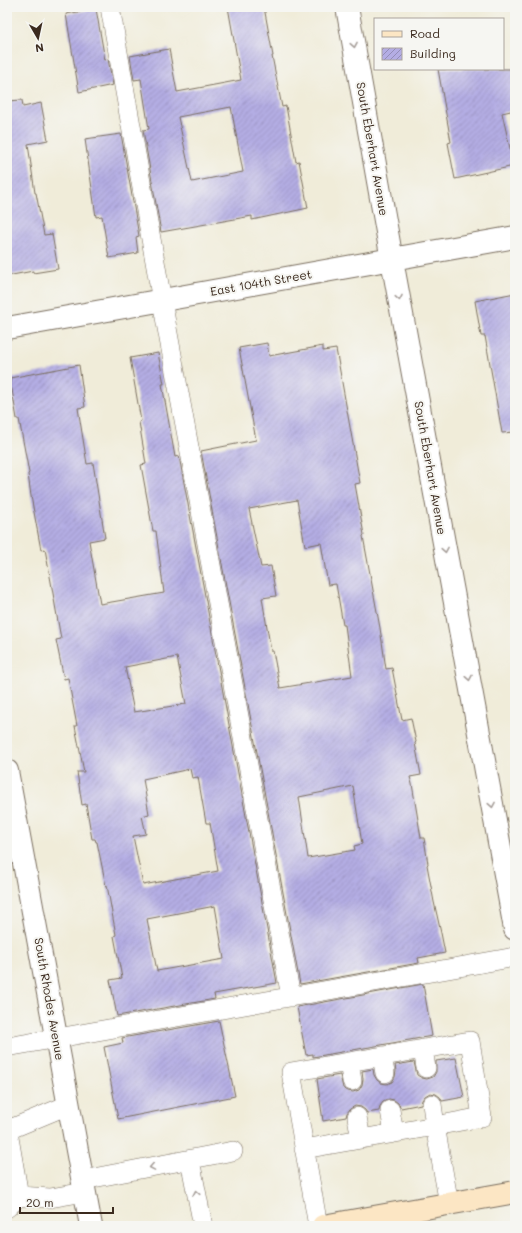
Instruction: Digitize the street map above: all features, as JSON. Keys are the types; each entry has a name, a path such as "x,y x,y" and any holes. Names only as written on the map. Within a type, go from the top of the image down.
{"main road":[{"path":"323,1226 515,1192"}],"street":[{"name":"South Eberhart Avenue","path":"347,7 515,929"},
{"name":"East 104th Street","path":"7,328 515,237"},
{"name":"South Rhodes Avenue","path":"7,772 10,804 91,1226"}],"lane":[{"path":"110,7 162,301 291,997"},
{"path":"7,1047 515,957"},
{"path":"304,1148 482,1117 470,1041 423,1049 383,1064 349,1062 292,1072 304,1148 318,1226"},
{"path":"423,1049 426,1068"},
{"path":"349,1062 352,1081"},
{"path":"432,1104 449,1204"},
{"path":"68,1105 7,1128 13,1202 50,1198 84,1186 190,1160 233,1152"},
{"path":"390,1110 394,1133"},
{"path":"357,1117 361,1138"},
{"path":"190,1160 202,1226"}],"building":[{"path":"228,7 264,7 282,107 286,106 296,162 299,161 308,208 252,220 252,216 161,232 143,130 149,129 141,79 134,80 130,56 169,49 177,92 241,80","holes":["231,107 243,172 192,182 178,117"]},
{"path":"96,9 105,60 108,59 113,85 79,92 66,14"},
{"path":"515,69 515,110 502,113 514,166 455,179 448,143 451,142 438,70"},
{"path":"22,100 23,107 41,103 48,140 28,144 35,193 44,235 52,234 58,269 33,273 33,271 7,276 7,101"},
{"path":"121,134 139,236 136,237 138,253 109,258 102,216 96,217 85,139"},
{"path":"515,293 515,432 502,433 485,336 481,336 475,301"},
{"path":"267,343 269,356 323,346 323,351 336,349 360,483 355,484 386,669 392,668 402,720 411,718 421,775 410,777 421,838 424,838 427,865 445,953 418,958 419,963 300,984 201,451 256,440 239,348","holes":["297,500 305,546 321,543 328,585 336,584 343,625 345,625 352,676 280,688 273,651 271,651 262,598 276,596 271,566 261,567 249,509","353,786 362,844 354,846 355,850 308,858 299,797"]},
{"path":"158,353 175,457 179,456 277,983 214,994 215,999 117,1016 110,980 122,978 114,936 116,935 97,842 95,839 92,839 86,804 82,805 77,772 84,772 75,726 77,726 68,678 64,679 56,640 61,639 51,582 45,549 41,550 31,496 29,473 10,378 79,365 85,407 78,408 87,464 93,463 105,538 89,541 100,604 164,593 156,531 153,531 141,465 146,464 139,422 141,421 130,358","holes":["177,657 186,704 134,712 125,667","190,769 192,778 198,777 206,823 210,823 218,871 143,885 133,836 146,834 142,816 149,814 143,779","215,906 224,959 157,971 147,919"]},
{"path":"423,984 432,1036 313,1057 313,1054 306,1055 297,1007"},
{"path":"219,1021 235,1096 118,1119 104,1047 123,1043 122,1038"},
{"path":"456,1058 464,1097 442,1101 436,1094 430,1093 425,1096 421,1104 401,1108 394,1100 389,1099 383,1102 379,1111 367,1113 361,1107 355,1106 350,1109 346,1117 323,1121 317,1079 340,1075 343,1088 353,1092 359,1090 362,1085 362,1071 373,1069 377,1080 381,1083 387,1084 392,1082 395,1077 395,1065 414,1062 417,1075 427,1079 433,1077 436,1072 436,1061"}]}
